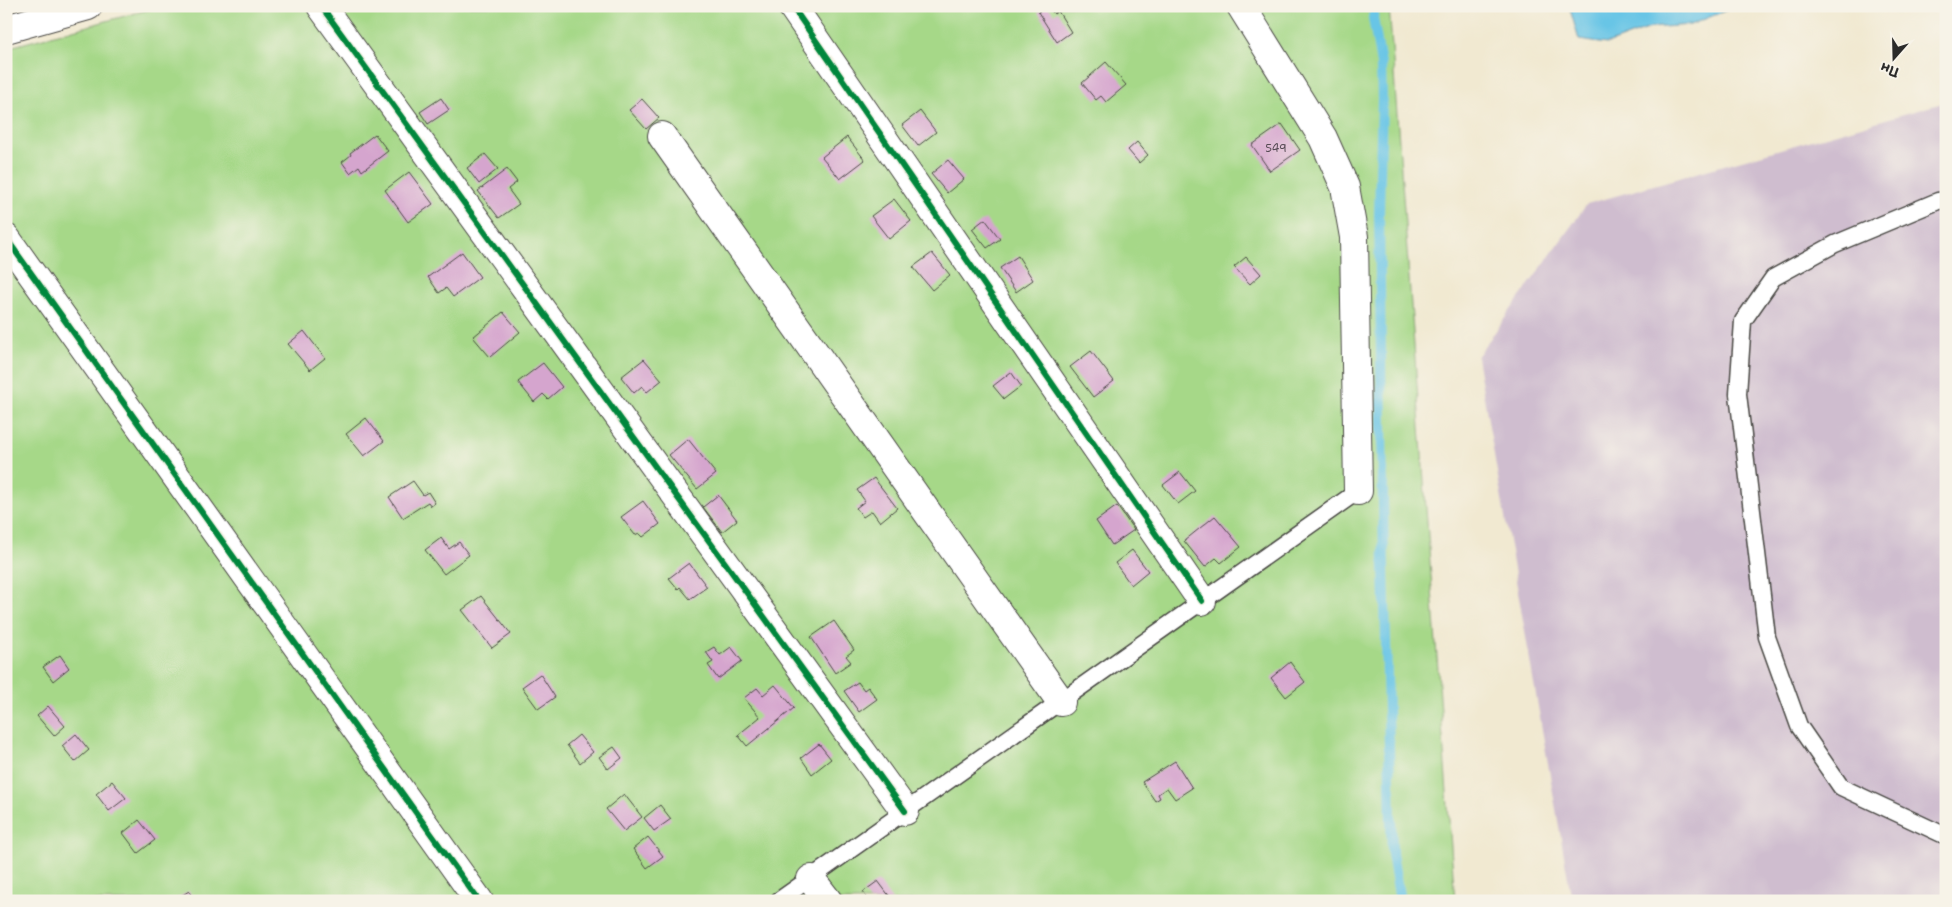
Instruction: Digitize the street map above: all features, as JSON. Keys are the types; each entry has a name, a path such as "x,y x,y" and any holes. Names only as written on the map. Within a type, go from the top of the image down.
{"street":[{"path":"6,29 88,6"},
{"path":"321,6 905,811"},
{"path":"792,6 1202,601"},
{"path":"1241,6 1323,138 1345,187 1354,237 1358,491"},
{"path":"662,136 1060,702"},
{"path":"6,238 479,901"},
{"path":"811,879 828,901"}],"lane":[{"path":"1946,200 1938,201 1836,244 1773,278 1743,321 1738,394 1767,638 1799,726 1841,787 1946,836"},
{"path":"778,901 1358,491"}],"shaded area":[{"path":"1946,102 1946,901 1572,901 1477,357 1587,204"}],"green space":[{"path":"162,6 1389,6 1455,901 6,901 6,48"}],"water":[{"path":"1569,6 1737,6 1690,25 1650,28 1607,44 1579,40"}],"building":[{"path":"1048,6 1054,14 1058,11 1071,32 1057,42 1038,12"},
{"path":"1106,62 1126,85 1106,102 1101,96 1096,100 1082,83"},
{"path":"441,98 449,110 428,124 420,112"},
{"path":"642,99 659,118 646,129 629,110"},
{"path":"920,111 936,132 918,146 902,125"},
{"path":"1282,124 1300,150 1270,171 1252,145"},
{"path":"375,134 388,151 362,171 359,166 350,173 342,162 351,155 350,153"},
{"path":"847,137 865,160 840,179 822,157"},
{"path":"1137,142 1148,155 1139,163 1128,150"},
{"path":"485,154 498,169 479,184 467,168"},
{"path":"948,160 964,179 947,193 931,174"},
{"path":"507,169 517,182 508,189 519,204 499,218 478,191"},
{"path":"409,172 433,204 408,222 385,190"},
{"path":"894,199 911,221 889,239 871,216"},
{"path":"985,219 1000,239 987,248 972,229"},
{"path":"462,252 480,277 453,297 446,288 439,293 428,277"},
{"path":"932,253 950,275 932,290 913,267"},
{"path":"1018,256 1033,280 1016,292 1000,268"},
{"path":"1246,257 1261,274 1250,284 1234,267"},
{"path":"503,312 520,332 490,357 473,337"},
{"path":"304,331 325,358 310,370 288,344"},
{"path":"1091,351 1114,381 1093,397 1070,367"},
{"path":"644,359 662,380 647,392 642,386 634,393 621,377"},
{"path":"543,363 562,387 548,399 543,394 534,402 518,382"},
{"path":"1011,372 1021,386 1004,399 993,386"},
{"path":"366,418 384,441 364,456 346,434"},
{"path":"688,439 716,474 697,489 669,455"},
{"path":"1180,472 1195,491 1178,504 1163,485"},
{"path":"874,478 897,508 880,522 872,511 863,517 856,508 865,501 857,490"},
{"path":"413,481 423,495 428,492 435,503 431,506 428,502 403,518 389,497"},
{"path":"718,495 737,520 722,532 703,507"},
{"path":"643,501 660,524 643,537 639,533 635,535 621,517"},
{"path":"1117,506 1134,530 1112,545 1096,521"},
{"path":"1215,516 1241,547 1221,563 1216,558 1205,567 1184,541"},
{"path":"441,538 449,549 459,542 469,555 444,574 425,550"},
{"path":"1132,550 1148,571 1131,585 1115,563"},
{"path":"689,563 707,587 690,599 669,578"},
{"path":"481,596 511,634 492,648 462,610"},
{"path":"834,621 854,650 846,656 851,662 835,673 811,637"},
{"path":"714,647 720,655 731,647 742,661 718,679 708,665 713,662 706,652"},
{"path":"60,655 69,668 53,681 43,667"},
{"path":"1290,662 1305,682 1286,697 1271,678"},
{"path":"540,674 555,697 538,709 522,687"},
{"path":"858,682 864,690 868,687 877,699 859,712 844,691"},
{"path":"775,685 794,708 747,746 738,735 760,717 744,698 757,688 763,695"},
{"path":"48,706 65,726 54,736 37,716"},
{"path":"76,734 89,750 75,762 62,746"},
{"path":"579,735 593,752 580,763 567,745"},
{"path":"819,744 831,759 812,774 801,758"},
{"path":"614,747 622,758 608,769 599,757"},
{"path":"1175,761 1192,788 1175,799 1167,788 1158,794 1160,798 1155,801 1142,782"},
{"path":"112,781 126,798 109,811 96,794"},
{"path":"624,794 642,817 624,831 606,809"},
{"path":"660,805 671,819 654,831 644,818"},
{"path":"139,820 155,840 138,853 123,833"},
{"path":"648,837 663,856 647,868 633,849"},
{"path":"878,881 893,901 869,901 863,892"},
{"path":"189,891 194,901 173,901"}],"waterway":[{"path":"1375,6 1373,18 1381,64 1382,99 1379,214 1384,567 1392,854 1400,901"}],"cycle path":[{"path":"321,6 905,811"},
{"path":"792,6 1202,601"},
{"path":"6,238 479,901"}]}
